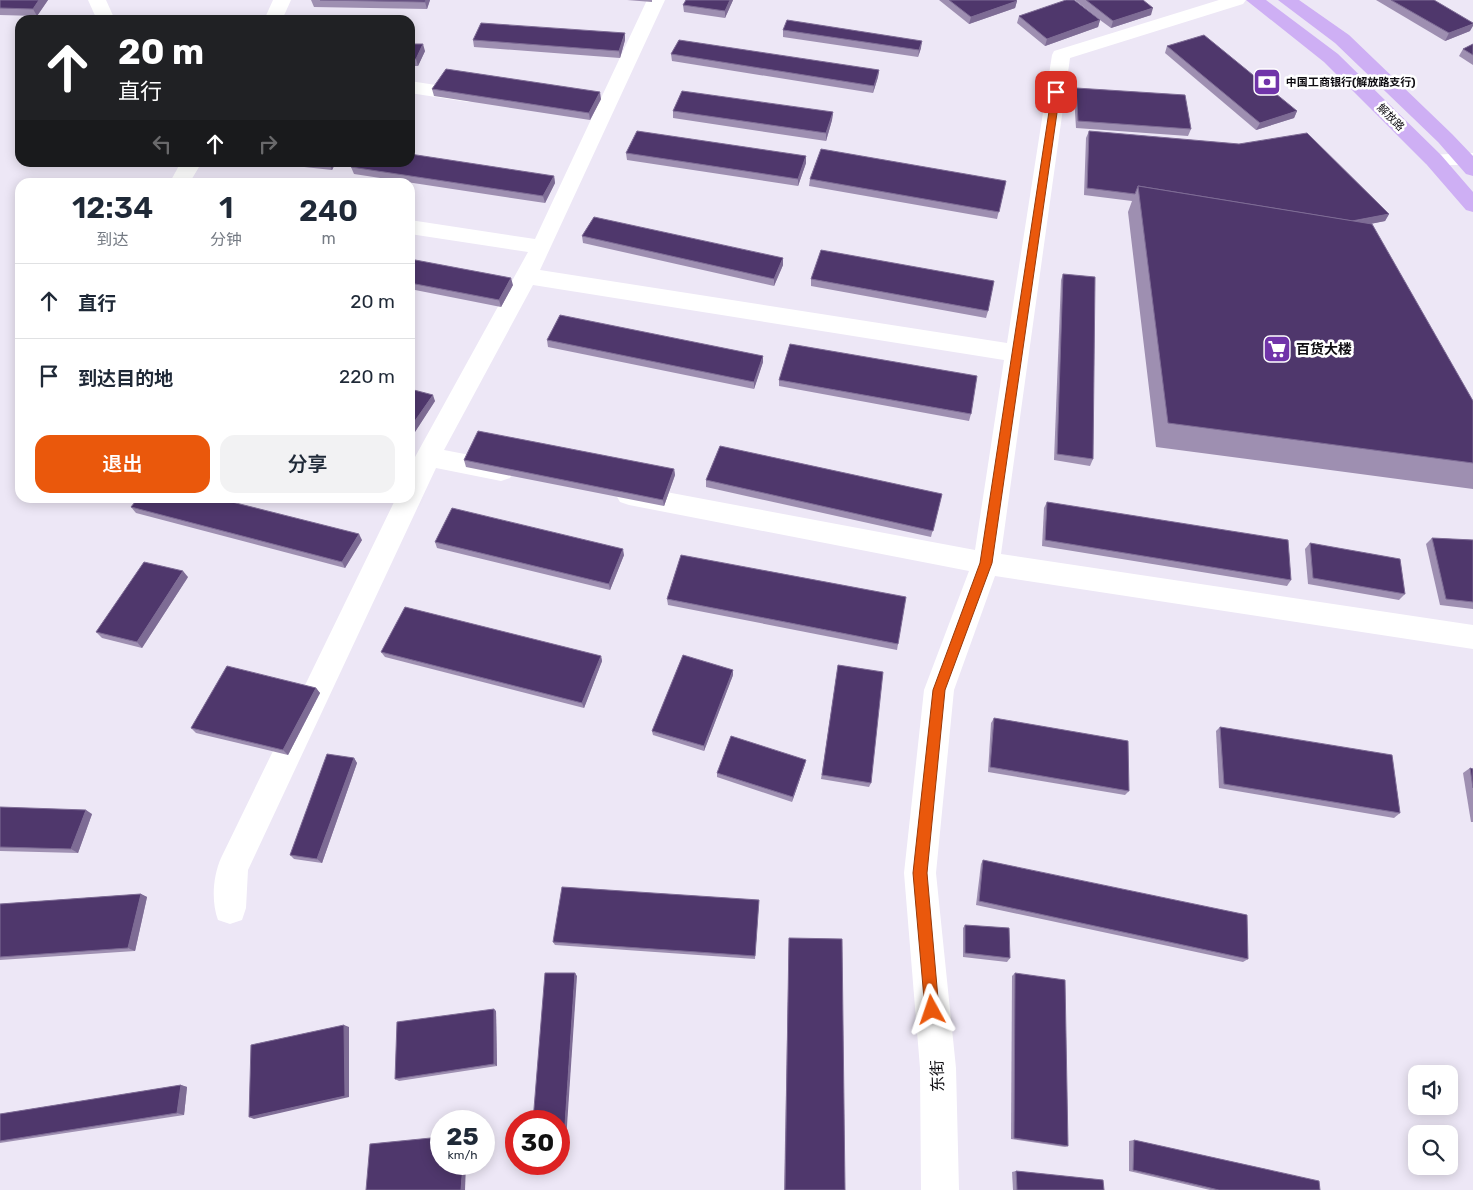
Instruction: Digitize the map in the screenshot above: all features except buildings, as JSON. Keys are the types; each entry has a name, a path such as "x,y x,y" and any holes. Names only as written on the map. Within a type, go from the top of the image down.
{"highway":[{"name":"解放路","path":"1255,0 1331,58 1434,160 1473,206"},
{"name":"解放路","path":"1287,0 1342,39 1470,162"}],"street":[{"path":"97,0 104,15"},
{"path":"274,15 282,0"},
{"path":"415,486 428,457 542,247 592,114 656,0"},
{"name":"东街","path":"940,1190 938,1068 920,873 939,690 986,563 1062,54 1237,0"},
{"path":"415,88 486,98"},
{"path":"1434,160 1470,162"},
{"path":"182,178 189,167"},
{"path":"415,229 542,247"},
{"path":"527,276 1017,353"},
{"path":"428,457 526,476"},
{"path":"604,491 986,563 1473,637"},
{"path":"230,908 232,869 407,503"}],"place":[{"name":"中国工商银行(解放路支行)","path":"1267,82"},
{"name":"百货大楼","path":"1277,349"}],"route":[{"path":"932,1010 920,873 939,690 986,563 1056,92"}]}
